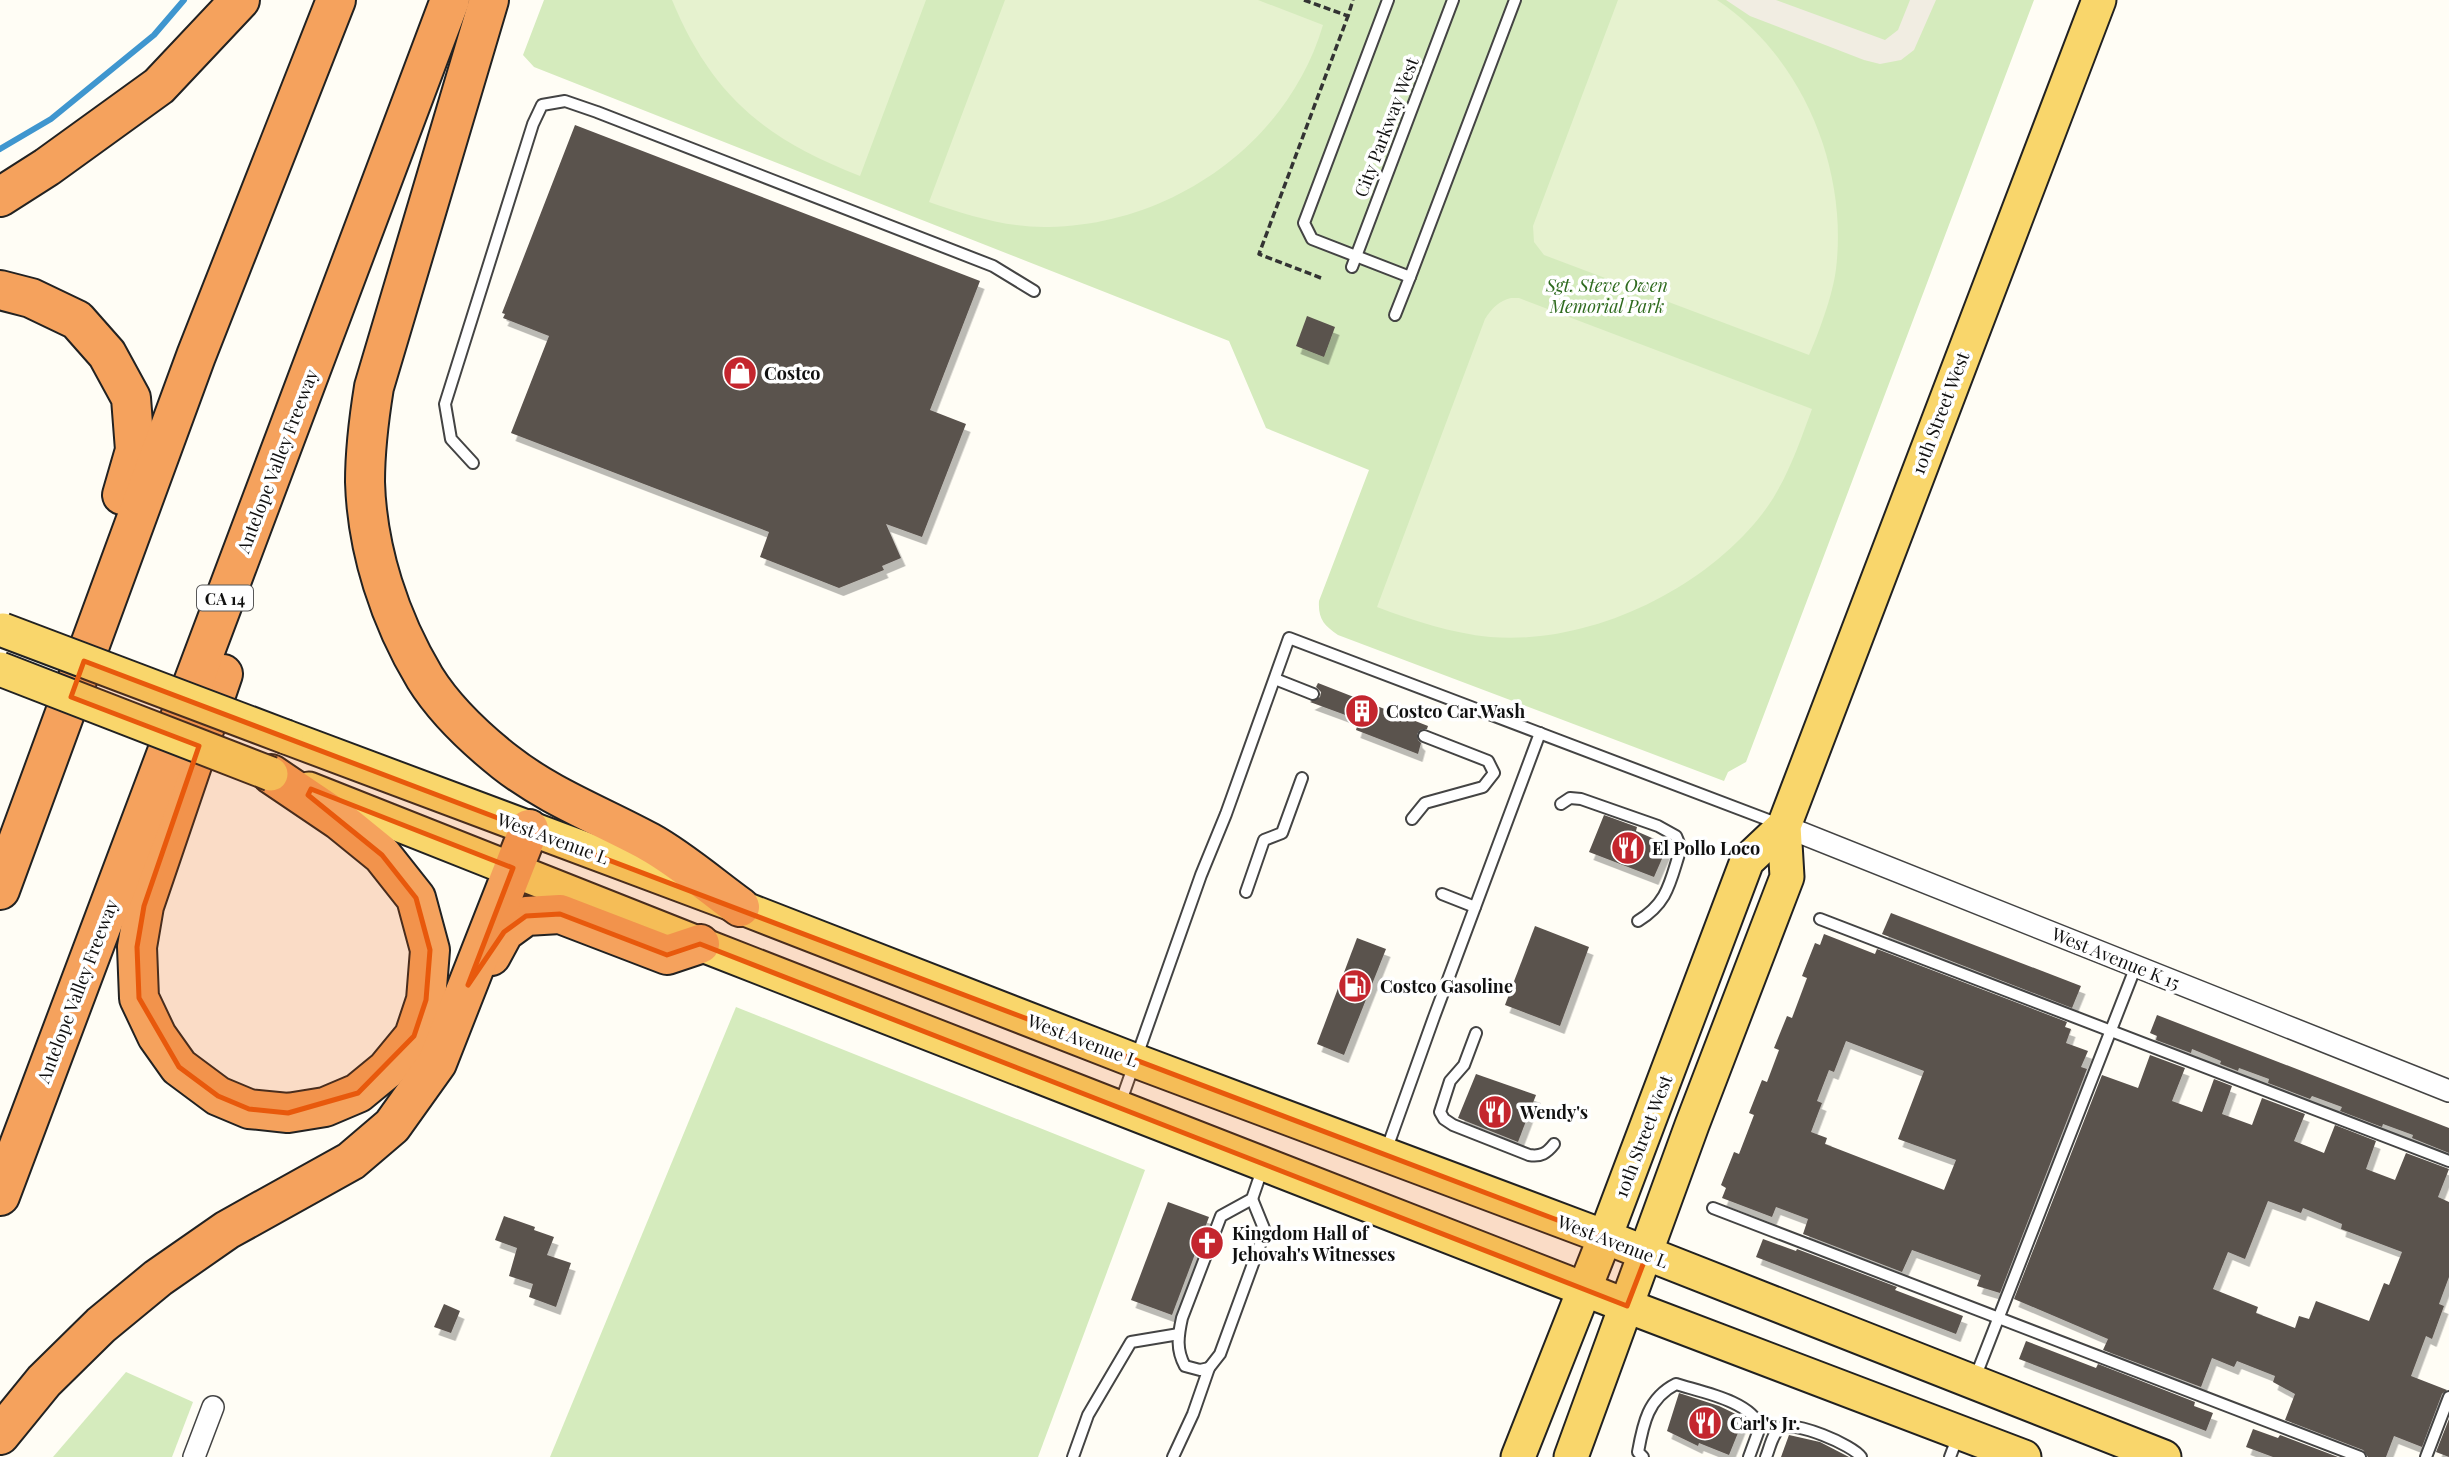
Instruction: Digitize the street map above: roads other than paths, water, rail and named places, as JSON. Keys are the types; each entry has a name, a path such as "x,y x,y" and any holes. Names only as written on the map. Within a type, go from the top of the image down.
{"highway":[{"path":"0,197 47,167 159,86 240,0"},
{"path":"4,880 196,356 336,0"},
{"name":"Antelope Valley Freeway","path":"0,1196 450,0"},
{"path":"489,0 374,387 367,436 365,483 371,534 384,592 426,679 460,721 506,763 562,799 652,844 740,907"},
{"path":"0,290 31,298 77,320 107,354 131,398 135,450 114,526 25,778 4,880"},
{"path":"255,518 234,640 144,906 137,947 139,998 157,1036 179,1067 218,1096 239,1105 249,1109 288,1113 325,1107 358,1093 386,1070 414,1036 426,1000 430,950 416,898 382,855 339,820 271,774"},
{"path":"0,1435 44,1381 101,1325 158,1278 227,1230 351,1161 392,1126 437,1063 529,829"},
{"path":"468,985 490,957 503,932 526,916 560,914 667,955 701,944"}],"main road":[{"name":"10th Street West","path":"1571,1457 1706,1088 1787,877 1784,826 2099,0"},
{"name":"West Avenue L","path":"1,629 1605,1237 2164,1457"},
{"path":"0,669 1585,1288 1954,1445 2024,1457"},
{"name":"10th Street West","path":"1518,1457 1605,1237 1747,861 1784,826"}],"street":[{"name":"West Avenue K 15","path":"1784,826 2449,1091"},
{"path":"194,1457 213,1407"}],"lane":[{"path":"1388,0 1304,223 1312,239 1354,261 1410,277"},
{"name":"City Parkway West","path":"1354,261 1453,0"},
{"path":"1395,315 1515,0"},
{"path":"473,463 451,439 445,404 533,124 542,105 565,102 597,112 993,266 1034,291"},
{"path":"1119,1107 1290,638 1784,826"},
{"path":"1275,679 1313,694"},
{"path":"1385,1154 1540,733"},
{"path":"1412,820 1425,803 1483,787 1494,773 1488,761 1424,736"},
{"path":"1246,892 1264,840 1282,833 1302,778"},
{"path":"1561,804 1570,798 1581,799 1676,836 1681,849 1664,900 1638,920"},
{"path":"1442,894 1475,907"},
{"path":"1820,919 2449,1161"},
{"path":"1973,1383 2136,966"},
{"path":"1476,1033 1464,1065 1450,1080 1442,1098 1440,1112 1444,1119 1529,1155 1538,1157 1548,1153 1554,1144"},
{"path":"1209,1368 1200,1370 1185,1366 1179,1355 1182,1318 1221,1216 1252,1199 1265,1163"},
{"path":"1173,1457 1193,1414 1209,1368 1220,1354 1265,1231 1252,1199"},
{"path":"1713,1208 2360,1457"},
{"path":"1073,1457 1088,1415 1130,1342 1179,1334"},
{"path":"1643,1457 1638,1452 1642,1430 1651,1408 1662,1392 1676,1384 1747,1409 1757,1418 1760,1427 1749,1457"},
{"path":"2426,1457 2449,1397"},
{"path":"1766,1457 1775,1433 1782,1426 1792,1425 1843,1443 1861,1457"}],"waterway":[{"path":"0,149 51,119 154,35 184,0"}],"place":[{"name":"Costco","path":"740,373"},
{"name":"Costco Car Wash","path":"1362,711"},
{"name":"El Pollo Loco","path":"1628,848"},
{"name":"Costco Gasoline","path":"1355,986"},
{"name":"Wendy's","path":"1495,1112"},
{"name":"Kingdom Hall of Jehovah's Witnesses","path":"1207,1243"},
{"name":"Carl's Jr.","path":"1705,1423"}],"park label":[{"name":"Sgt. Steve Owen Memorial Park","path":"1607,295"}]}
